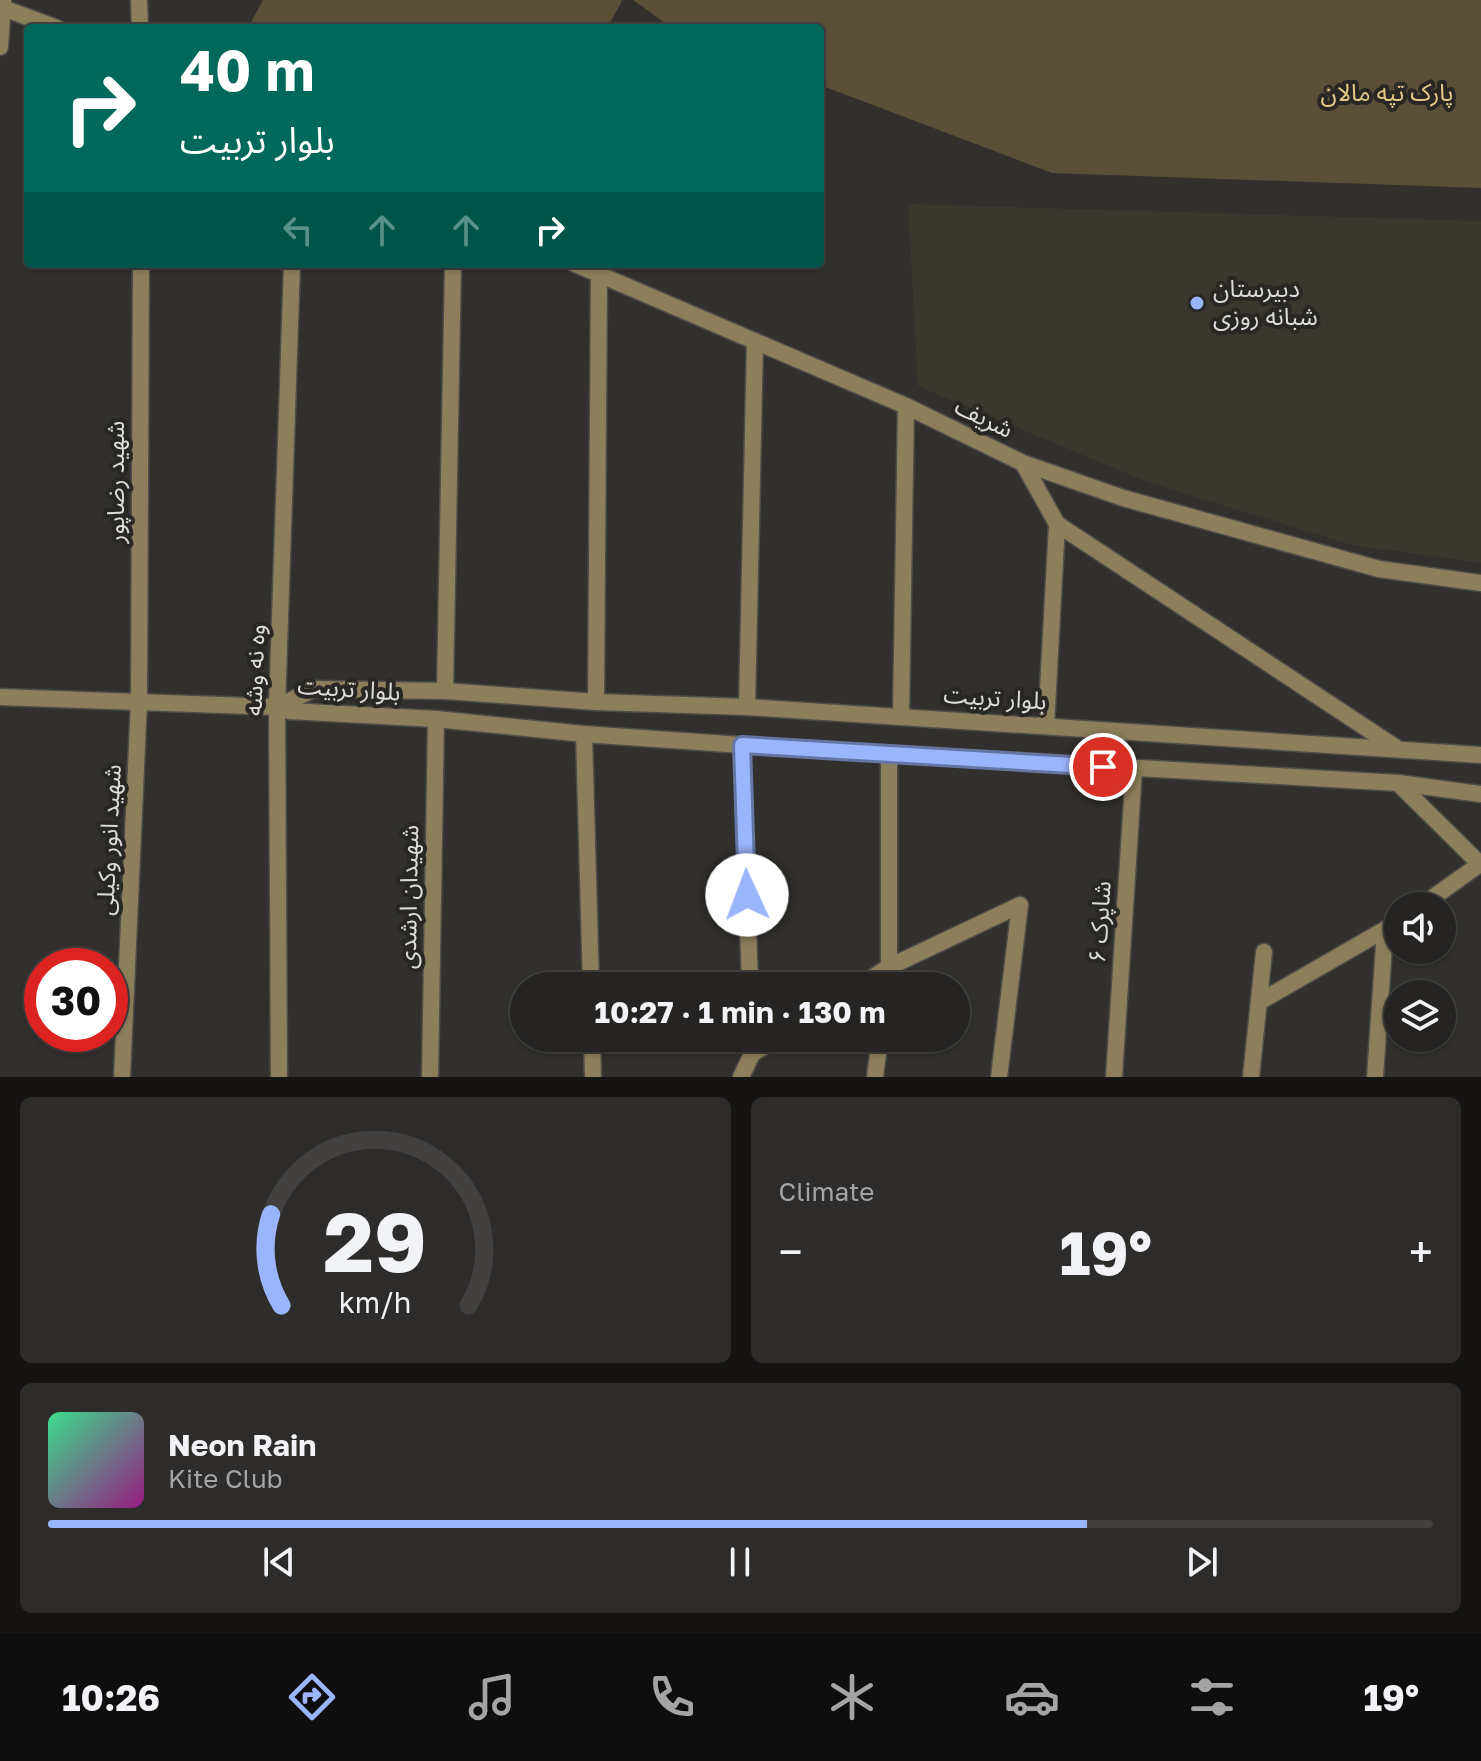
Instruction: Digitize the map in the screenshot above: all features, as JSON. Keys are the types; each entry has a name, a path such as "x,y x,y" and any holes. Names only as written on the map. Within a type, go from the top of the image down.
{"street":[{"path":"139,0 140,24"},
{"path":"0,47 3,4 48,24"},
{"name":"شهید رضاپور","path":"139,701 141,268"},
{"name":"وه نه وشه","path":"279,1077 277,707 292,268"},
{"path":"445,691 453,268"},
{"name":"شریف","path":"585,268 906,406 1023,463 1057,524 1398,749"},
{"path":"596,702 599,274"},
{"path":"747,707 755,341"},
{"path":"901,716 906,406"},
{"path":"1023,463 1123,498 1379,569 1481,583"},
{"path":"1046,726 1057,524"},
{"name":"بلوار تربیت","path":"277,707 314,689 445,691 596,702 901,716 1481,755"},
{"path":"0,697 277,707"},
{"name":"شهید انور وکیلی","path":"122,1077 139,701"},
{"name":"بلوار تربیت","path":"277,707 289,711 436,719 584,734 742,745 1398,783 1481,794"},
{"name":"شهیدان ارشدی","path":"430,1077 436,719"},
{"path":"584,734 591,972"},
{"path":"742,745 750,972"},
{"path":"888,972 889,754"},
{"name":"شاپرک ۶","path":"1114,1077 1134,769"},
{"path":"1398,783 1481,865 1441,892"},
{"path":"881,972 1020,905 999,1077"},
{"path":"1259,1002 1384,931"},
{"path":"1251,1077 1264,952"},
{"path":"1375,1077 1388,964"},
{"path":"592,1052 593,1077"},
{"path":"741,1077 750,1052"},
{"path":"875,1077 878,1052"}],"shaded area":[{"name":"دبیرستان شبانه روزی","path":"908,204 1481,221 1481,563 1352,545 1147,482 918,386"}],"green space":[{"path":"263,0 622,1 609,24 250,24"},
{"name":"پارک تپه مالان","path":"633,0 1481,0 1481,188 1052,173 824,87 824,24 666,24"}],"place":[{"name":"دبیرستان شبانه روزی","path":"1197,303"}],"route":[{"path":"747,895 742,745 1103,767"}]}
